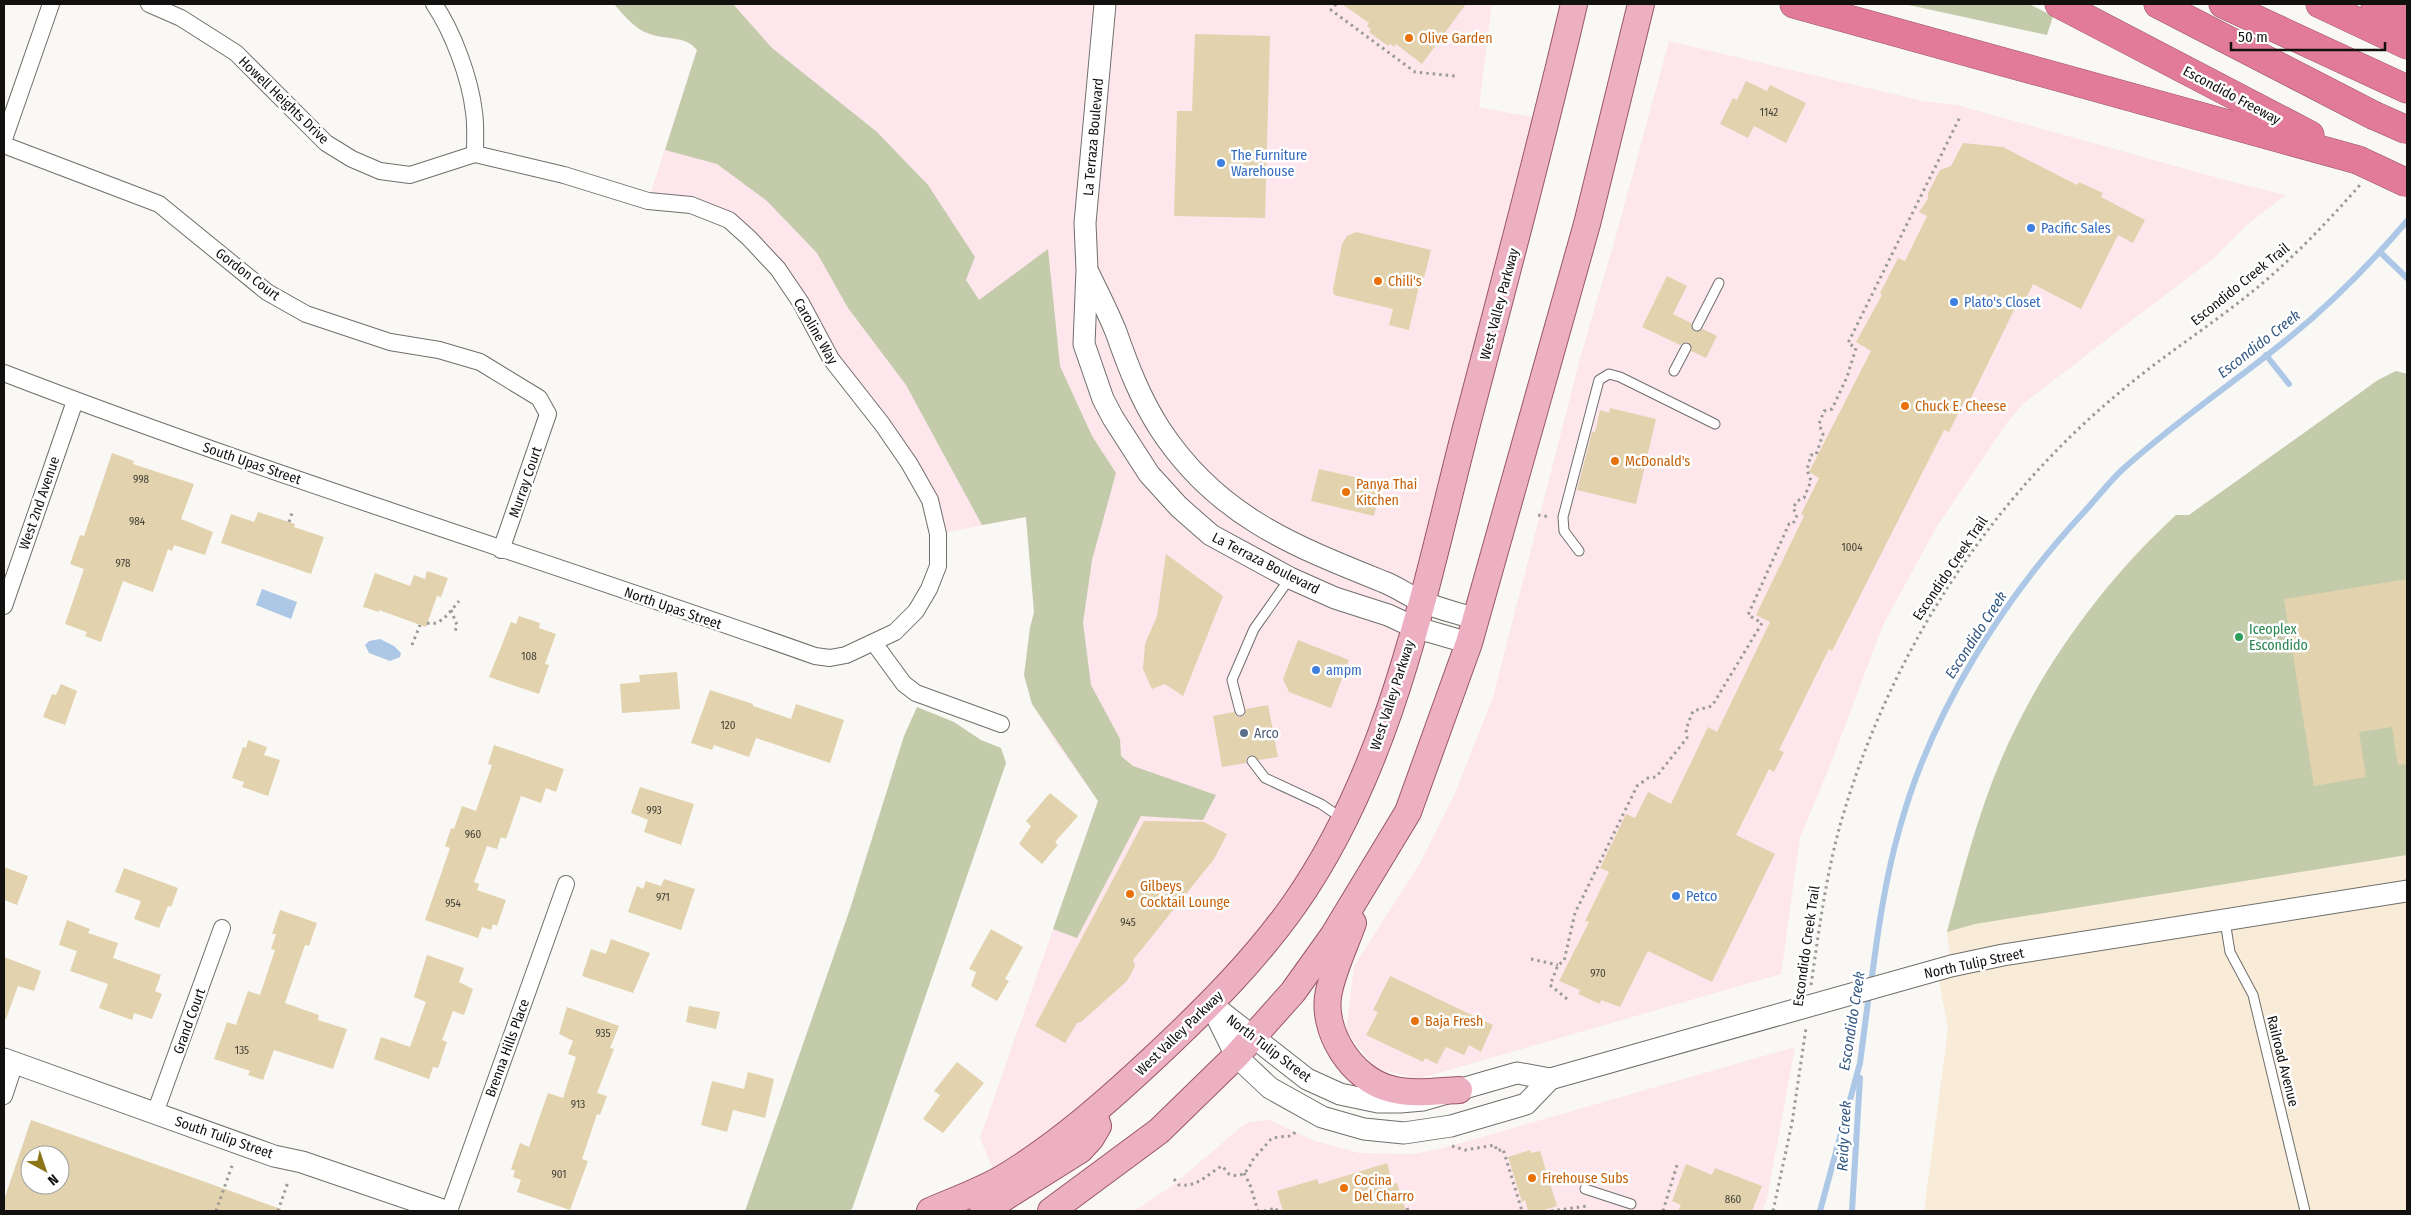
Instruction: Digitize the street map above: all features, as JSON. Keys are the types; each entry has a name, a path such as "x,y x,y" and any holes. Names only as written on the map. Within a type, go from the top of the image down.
{"highway":[{"path":"1794,4 2361,170"},
{"name":"Escondido Freeway","path":"2059,4 2361,170 2407,184"},
{"path":"2158,4 2373,115 2407,130"},
{"path":"2223,4 2400,86"},
{"path":"2320,4 2407,44"},
{"path":"2375,4 2407,18"}],"main road":[{"name":"West Valley Parkway","path":"930,1211 1008,1175 1094,1114 1211,1004 1293,905 1314,873 1343,819 1368,767 1401,676 1547,120 1574,4"},
{"path":"1051,1211 1159,1131 1254,1036 1293,992 1333,936 1408,812 1473,631 1587,224 1640,4"},
{"path":"1368,880 1329,991 1328,1015 1336,1038 1356,1069 1378,1085 1406,1092 1459,1090"},
{"path":"983,1211 1080,1150 1091,1138 1098,1126 1094,1114"}],"street":[{"path":"4,139 51,4"},
{"name":"Howell Heights Drive","path":"149,4 181,18 236,53 326,143 352,159 380,171 410,175 476,154"},
{"path":"434,4 441,15 468,81 475,113 476,154"},
{"name":"La Terraza Boulevard","path":"1106,4 1085,223 1087,270 1084,344 1103,399 1136,456 1163,490 1210,536 1290,578 1335,598 1388,615 1414,627 1473,631"},
{"name":"Gordon Court","path":"4,145 160,204 267,292 306,314 390,342 439,350 480,362 538,398 548,414"},
{"name":"Caroline Way","path":"476,154 564,175 648,201 691,205 728,220 749,238 778,269 801,303 831,359 882,424 909,464 930,500 938,534 938,566 916,611 895,632 846,655"},
{"name":"La Terraza Boulevard","path":"1087,270 1115,332 1137,389 1160,429 1186,464 1213,491 1226,503 1257,524 1289,542 1393,586 1473,631"},
{"name":"South Upas Street","path":"4,374 75,401 501,550"},
{"name":"West 2nd Avenue","path":"4,606 75,401"},
{"name":"Murray Court","path":"501,550 548,414"},
{"name":"North Upas Street","path":"501,550 815,656 830,658 846,655"},
{"path":"874,643 904,684 916,693 1001,724"},
{"name":"Brenna Hills Place","path":"449,1211 566,884"},
{"name":"North Tulip Street","path":"1211,1004 1307,1079 1340,1094 1378,1102 1423,1100 1517,1073 1550,1078 1927,972 2003,955 2407,891"},
{"name":"Grand Court","path":"155,1113 222,928"},
{"name":"North Tulip Street","path":"1211,1004 1236,1056 1270,1088 1322,1117 1364,1129 1404,1133 1451,1126 1526,1104 1550,1078"},
{"path":"4,1096 10,1061"},
{"name":"South Tulip Street","path":"10,1061 274,1156 302,1162 445,1211"}],"lane":[{"path":"1697,326 1719,283"},
{"path":"1674,371 1686,348"},
{"path":"1580,551 1564,531 1563,517 1599,380 1609,374 1620,377 1715,424"},
{"path":"1240,711 1232,680 1254,629 1290,578"},
{"path":"1252,761 1266,778 1321,804 1343,819"},
{"name":"Railroad Avenue","path":"2225,921 2230,952 2253,995 2305,1211"},
{"path":"1585,1189 1631,1204"}],"path":[{"path":"1336,4 1331,10 1415,72 1455,76"},
{"path":"1567,999 1550,985 1558,965 1564,961 1576,913 1637,786 1648,778 1656,777 1687,738 1686,729 1693,711 1712,706 1762,623 1748,615 1789,524 1793,524 1797,515 1794,508 1797,501 1804,498 1812,481 1807,470 1811,455 1816,455 1823,434 1819,424 1824,411 1832,409 1840,393 1856,348 1848,342 1960,117"},
{"name":"Escondido Creek Trail","path":"1773,1211 1792,1123 1812,1004 1818,932 1841,822 1880,713 1945,591 1998,517 2036,472 2078,428 2119,392 2263,283 2310,241 2361,170"},
{"path":"289,522 293,510"},
{"path":"427,623 435,624 440,621 459,601"},
{"path":"451,610 457,626 455,632"},
{"path":"412,645 420,625"},
{"path":"1531,960 1558,965"},
{"path":"1174,1179 1179,1185 1191,1184 1202,1181 1222,1166 1226,1172 1233,1176 1244,1173 1250,1168 1252,1159 1270,1141 1277,1137 1293,1136 1297,1129"},
{"path":"1451,1143 1454,1148 1466,1150 1495,1145 1497,1151 1503,1149 1522,1211"},
{"path":"216,1211 234,1163"},
{"path":"1664,1211 1677,1165"},
{"path":"1244,1173 1258,1211"},
{"path":"278,1211 288,1182"},
{"path":"1264,1211 1276,1208 1277,1211"}],"shaded area":[{"path":"614,4 1492,4 1479,107 1547,120 1367,767 1266,941 998,1181 980,1138 1098,801 1054,740 1032,704 1024,675 1034,612 1026,517 938,534 930,500 801,303 729,220 648,201 697,50 686,41 650,35 639,29"},
{"path":"1669,41 1923,101 1957,105 2229,181 2286,195 2248,224 2215,257 2025,402 2006,424 1936,528 1883,625 1833,758 1800,838 1781,974 1418,1079 1375,1068 1346,1031 1354,966 1420,863 1456,791 1493,697 1581,355"},
{"path":"2396,371 2407,374 2407,1211 1924,1211 1948,1029 1937,970 1951,966 1947,932 1962,875 1989,790 2009,741 2033,698 2055,659 2105,589 2144,545 2176,515 2189,515 2378,380"},
{"path":"1795,1047 1767,1199 1762,1211 1134,1211 1173,1185 1249,1122 1270,1120 1312,1140 1359,1153 1413,1154 1447,1147"}],"green space":[{"path":"614,4 733,4 772,48 877,132 928,185 975,257 966,280 979,300 1048,249 1060,366 1092,436 1116,473 1092,560 1083,623 1091,685 1120,739 1121,756 1133,766 1216,795 1203,820 1141,816 1077,938 1053,929 1098,801 1032,704 1024,675 1034,612 1026,517 982,525 906,385 848,308 817,253 767,201 717,164 665,150 697,50 687,42 644,32 630,21"},
{"path":"1904,4 2029,4 2053,16 2047,35"},
{"name":"Iceoplex Escondido","path":"2396,371 2407,374 2407,855 1975,924 1947,932 1982,812 2009,742 2042,679 2061,649 2103,592 2126,565 2176,515 2189,515 2378,380"},
{"path":"917,707 954,722 981,740 1001,748 1006,763 852,1209 847,1211 745,1211 850,909 904,736"}],"water":[{"path":"262,589 297,602 291,619 256,605"},
{"path":"380,639 394,646 401,653 400,657 390,661 369,653 365,645 369,641"}],"building":[{"name":"Olive Garden","path":"1342,4 1466,4 1422,64 1396,44 1394,47 1390,44 1388,46 1369,32 1371,29 1367,26 1369,23"},
{"name":"The Furniture Warehouse","path":"1195,34 1270,36 1265,218 1174,216 1177,111 1192,111"},
{"path":"1746,81 1767,91 1770,85 1806,103 1786,143 1754,126 1748,138 1720,124 1733,98 1737,100"},
{"path":"1963,143 2003,147 2077,185 2079,182 2103,193 2101,197 2145,220 2133,243 2118,235 2081,309 2033,284 2023,305 2018,302 1970,400 1966,398 1949,432 1944,430 1832,651 1829,649 1779,750 1784,752 1774,772 1769,769 1736,835 1775,854 1712,982 1648,951 1620,1007 1601,1000 1600,1004 1578,994 1580,990 1559,981 1589,922 1585,921 1609,872 1600,868 1626,814 1635,818 1648,792 1671,804 1708,727 1717,732 1770,622 1756,615 1804,516 1801,514 1819,478 1809,472 1871,351 1856,342 1882,295 1880,293 1898,258 1905,261 1927,216 1919,212 1928,199 1928,193 1940,170 1951,166"},
{"name":"Chili's","path":"1356,232 1431,250 1424,278 1421,277 1409,330 1389,325 1393,309 1334,295 1333,289 1342,244 1347,236"},
{"path":"1667,276 1687,286 1673,314 1691,323 1692,329 1695,332 1703,329 1717,336 1706,358 1691,351 1691,345 1688,342 1680,345 1642,327"},
{"name":"McDonald's","path":"1610,408 1656,419 1636,504 1577,490 1592,432 1595,432 1600,410 1609,413"},
{"path":"112,453 134,461 133,464 194,484 181,519 213,532 205,555 174,545 172,551 168,549 153,592 123,581 101,642 85,636 87,632 65,624 84,569 70,564 80,535 84,536"},
{"name":"Panya Thai Kitchen","path":"1319,469 1381,483 1374,516 1311,501"},
{"path":"258,512 295,524 294,527 324,537 311,574 221,543 231,514 254,522"},
{"path":"1166,554 1223,596 1183,696 1165,684 1152,689 1143,669 1145,644 1157,616"},
{"path":"427,571 448,578 441,597 437,596 426,627 379,610 379,612 363,607 375,573 410,586 414,575 425,579"},
{"path":"2407,579 2407,764 2398,765 2392,727 2359,732 2366,777 2314,786 2284,599"},
{"path":"519,616 540,623 539,628 556,634 545,664 549,665 539,694 489,677 511,622 516,624"},
{"name":"ampm","path":"1298,640 1349,660 1331,708 1289,692 1283,679"},
{"path":"677,672 680,709 622,713 620,684 640,682 639,675"},
{"path":"61,684 77,691 65,725 43,717 52,694 56,695"},
{"path":"710,690 791,719 796,704 844,720 830,763 756,738 749,757 714,745 712,750 691,743"},
{"path":"1268,705 1278,757 1259,760 1251,755 1246,758 1246,763 1222,767 1213,716 1234,712 1236,716 1241,717 1245,715 1246,709"},
{"path":"248,740 267,747 264,755 280,760 268,796 242,787 244,782 232,778 243,747 246,748"},
{"path":"494,745 564,769 556,792 546,788 541,803 521,796 506,839 501,837 497,849 487,846 474,882 479,884 477,890 506,900 497,926 493,924 491,930 482,927 478,938 425,920 450,848 445,846 451,828 454,829 462,806 476,811 492,765 488,764"},
{"path":"640,787 694,804 681,845 644,832 648,820 631,813"},
{"path":"1050,793 1078,816 1055,842 1058,845 1042,864 1019,844 1031,826 1026,821"},
{"path":"1144,821 1204,822 1227,834 1214,859 1133,960 1135,966 1127,981 1081,1022 1077,1023 1065,1043 1035,1026"},
{"path":"4,867 28,876 17,905 4,900"},
{"path":"124,868 178,888 171,907 168,906 159,928 134,919 141,901 115,892"},
{"path":"664,879 695,889 681,930 628,912 637,886 643,889 646,881 661,886"},
{"path":"280,910 317,923 309,946 305,945 285,1003 319,1015 318,1020 347,1029 333,1069 274,1050 263,1080 248,1075 250,1071 214,1059 227,1022 236,1025 248,991 260,995 275,950 271,949 276,934 272,934"},
{"path":"67,920 90,929 88,933 118,943 113,958 161,975 155,991 162,994 152,1019 134,1013 132,1020 99,1008 108,984 70,971 77,951 59,945"},
{"path":"991,929 1023,947 1005,979 1009,981 997,1001 971,986 976,972 969,969"},
{"path":"611,939 650,953 633,993 582,976 591,949 606,954"},
{"path":"427,955 464,968 459,982 473,989 464,1015 453,1011 442,1040 447,1042 438,1068 433,1067 429,1079 374,1059 381,1037 410,1047 426,1002 414,997"},
{"path":"4,957 41,971 34,991 18,986 6,1019 4,1019"},
{"path":"1390,976 1493,1025 1481,1052 1469,1045 1464,1055 1446,1047 1437,1064 1425,1058 1423,1062 1366,1035 1378,1012 1373,1010"},
{"path":"689,1006 720,1012 716,1029 686,1022"},
{"path":"567,1007 619,1026 610,1048 614,1049 597,1093 607,1096 600,1115 597,1114 582,1159 588,1161 570,1210 517,1192 521,1180 513,1177 515,1171 511,1169 520,1143 529,1147 548,1093 563,1098 576,1057 568,1054 573,1041 559,1034"},
{"path":"957,1062 984,1083 943,1133 923,1119 940,1095 934,1091"},
{"path":"748,1072 774,1079 765,1118 733,1110 727,1132 701,1125 712,1081 744,1089"},
{"path":"31,1120 281,1209 281,1211 4,1211 4,1200 20,1153 20,1195 70,1195 70,1145 23,1145"},
{"name":"Firehouse Subs","path":"1530,1150 1531,1153 1540,1151 1557,1206 1541,1211 1528,1211 1525,1200 1522,1202 1508,1157"},
{"name":"Cocina Del Charro","path":"1387,1163 1393,1184 1397,1183 1406,1211 1283,1211 1277,1191 1317,1179 1319,1184"},
{"path":"1686,1164 1712,1175 1715,1168 1762,1186 1752,1211 1678,1211 1681,1205 1672,1201"}],"waterway":[{"name":"Escondido Creek","path":"1871,984 1879,924 1890,866 1914,784 1931,741 1951,699 1999,619 2054,546 2118,474 2164,434 2306,324 2351,282 2407,221"},
{"path":"2380,252 2407,278"},
{"path":"2266,355 2289,384"},
{"name":"Escondido Creek","path":"1820,1211 1860,1063 1869,994"},
{"name":"Reidy Creek","path":"1852,1211 1860,1078"}],"place":[{"name":"Olive Garden","path":"1409,38"},
{"name":"The Furniture Warehouse","path":"1221,163"},
{"name":"Pacific Sales","path":"2031,228"},
{"name":"Chili's","path":"1378,281"},
{"name":"Plato's Closet","path":"1954,302"},
{"name":"Chuck E. Cheese","path":"1905,406"},
{"name":"McDonald's","path":"1615,461"},
{"name":"Panya Thai Kitchen","path":"1346,492"},
{"name":"Iceoplex Escondido","path":"2239,637"},
{"name":"ampm","path":"1316,670"},
{"name":"Arco","path":"1244,733"},
{"name":"Gilbeys Cocktail Lounge","path":"1130,894"},
{"name":"Petco","path":"1676,896"},
{"name":"Baja Fresh","path":"1415,1021"},
{"name":"Firehouse Subs","path":"1532,1178"},
{"name":"Cocina Del Charro","path":"1344,1188"}]}
